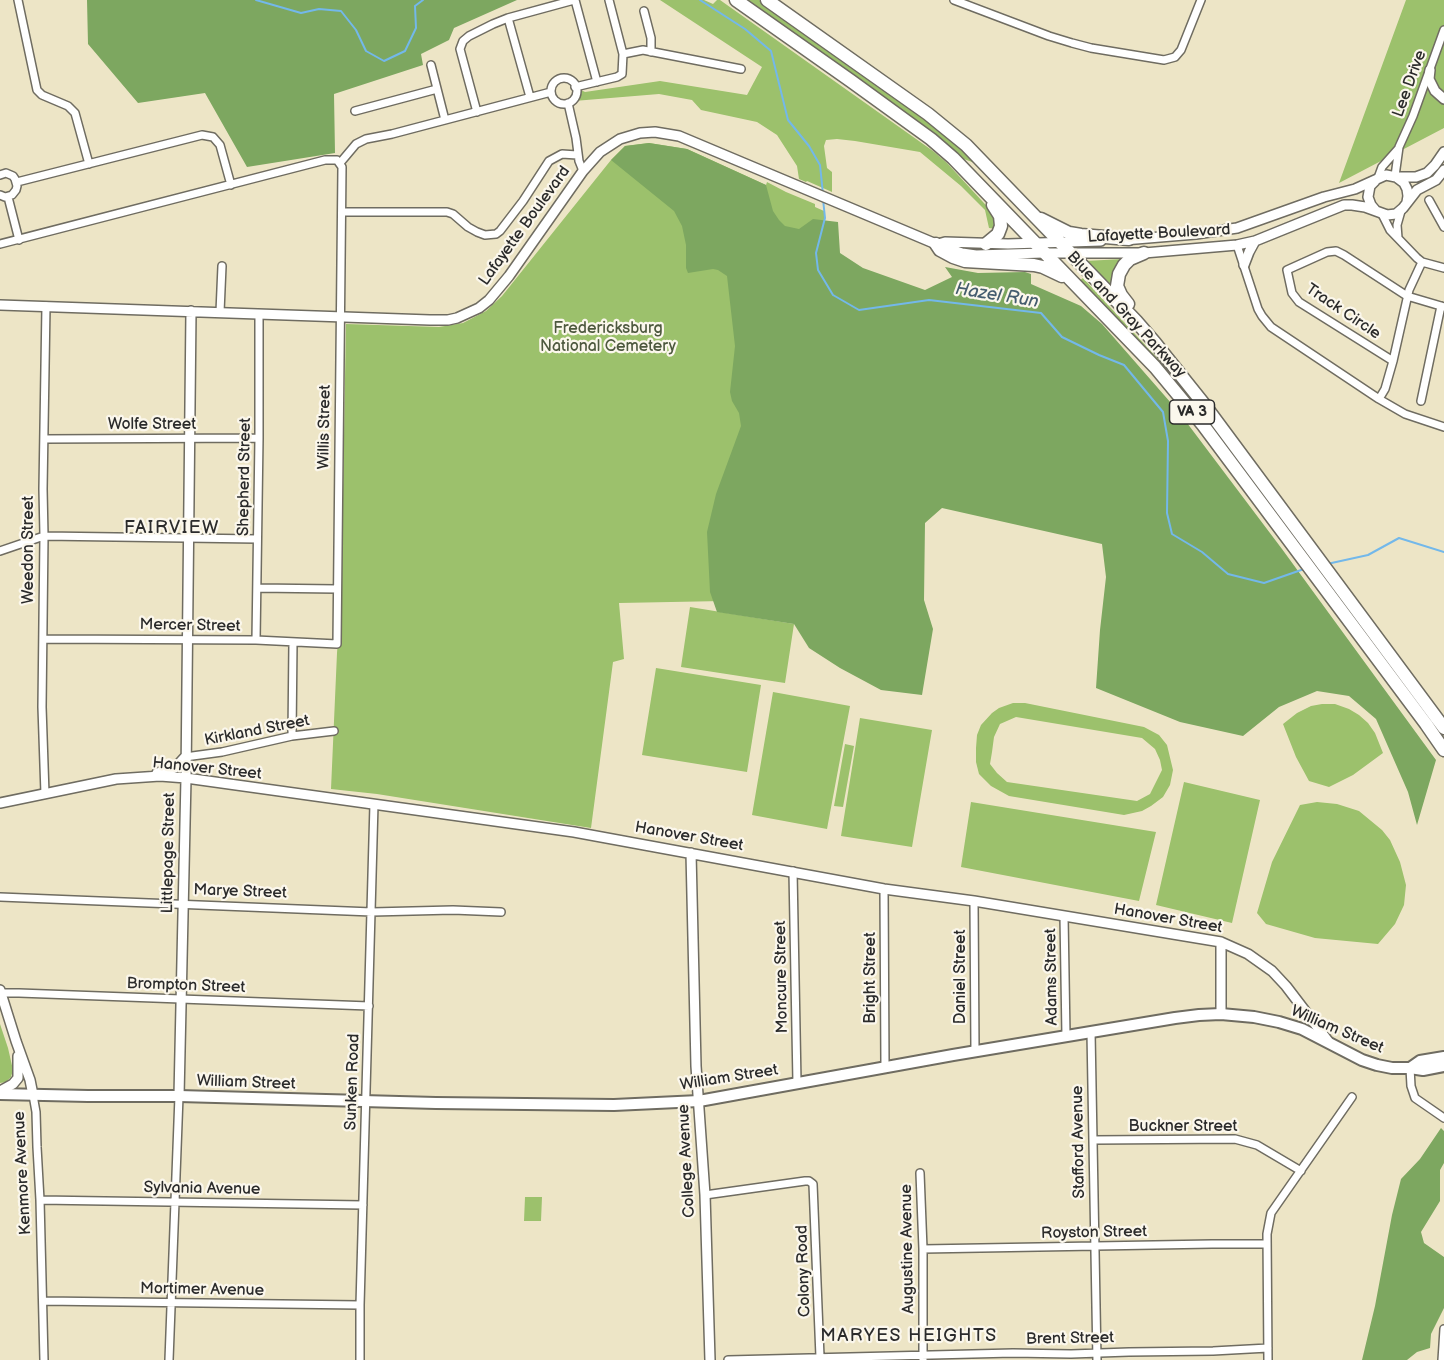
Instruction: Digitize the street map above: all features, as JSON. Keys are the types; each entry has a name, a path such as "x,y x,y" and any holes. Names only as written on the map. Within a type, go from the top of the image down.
{"highway":[{"name":"Blue and Gray Parkway","path":"736,0 931,139 953,158 1155,367 1203,425 1444,750"},
{"name":"Blue and Gray Parkway","path":"774,2 948,129 1000,179 1136,321 1203,403 1444,728"},
{"path":"980,184 1000,216 1001,223 998,234 987,244"},
{"path":"1033,215 1069,233 1129,239"},
{"path":"936,244 940,250 965,261 1034,265 1056,272 1075,283"},
{"path":"1136,321 1119,292 1117,280 1124,265 1130,259 1144,253"}],"main road":[{"name":"William Street","path":"0,1092 33,1095 614,1105 699,1101 885,1066 1175,1018 1221,1014 1254,1017 1302,1029 1362,1060 1377,1065 1423,1070 1444,1066"},
{"name":"William Street","path":"1410,1068 1420,1061 1444,1057"}],"street":[{"path":"18,0 37,90 42,95 68,106 75,113 88,164"},
{"path":"477,112 460,49 463,41 508,18 575,0 597,82"},
{"path":"575,87 622,74 623,54 609,0"},
{"path":"954,0 1049,36 1091,48 1164,60 1178,54 1201,0"},
{"path":"644,11 651,38 651,52"},
{"path":"508,18 530,98"},
{"name":"Lee Drive","path":"1400,147 1444,30"},
{"path":"623,54 643,50 741,69"},
{"path":"431,65 446,120"},
{"path":"1430,70 1431,85 1444,99"},
{"path":"561,79 569,80 575,87 575,96 568,104 559,103 551,92 554,84 561,79"},
{"path":"355,111 437,89"},
{"path":"0,244 326,160 337,160 340,163 356,144 366,139 551,92"},
{"path":"568,104 576,138 577,155 583,171"},
{"name":"Lafayette Boulevard","path":"0,305 448,320 457,318 479,308 489,300 509,276 583,171 600,152 620,139 640,132 655,132 687,139 936,244 976,255 1144,253 1237,245 1255,241 1344,205 1359,205 1387,215 1396,214 1417,190 1442,174"},
{"path":"17,183 207,135 213,137 220,145 231,185"},
{"path":"1398,238 1397,224 1408,196 1404,183 1395,176 1400,147"},
{"path":"1400,147 1370,186 1368,197 1371,205 1379,212 1390,230 1408,249 1422,262 1444,268"},
{"name":"Lafayette Boulevard","path":"936,244 945,242 1059,243 1196,234 1232,229 1324,197 1355,189 1386,175 1416,177 1427,173 1444,152"},
{"path":"342,212 447,212 477,232 485,235 496,234 549,162 562,154 577,155"},
{"name":"Willis Street","path":"337,644 343,174 340,163"},
{"path":"0,165 1,174 10,174 17,183 12,195 8,197 0,195"},
{"path":"8,197 19,240"},
{"path":"1429,200 1444,227"},
{"path":"1246,225 1238,234 1237,245 1258,309 1266,322 1379,399 1405,414 1444,427"},
{"path":"1244,265 1255,241"},
{"name":"Track Circle","path":"1393,361 1299,302 1292,293 1287,270 1328,252 1336,251 1407,296"},
{"path":"1379,399 1385,389 1393,361 1410,285 1422,262"},
{"path":"220,312 222,266"},
{"path":"1407,296 1442,306 1421,401"},
{"name":"Weedon Street","path":"45,794 42,707 46,306"},
{"name":"Littlepage Street","path":"169,1360 176,1202 186,778 191,311"},
{"name":"Shepherd Street","path":"256,640 260,314"},
{"name":"Wolfe Street","path":"44,439 259,438"},
{"path":"0,551 44,536 257,539"},
{"path":"257,588 337,589"},
{"name":"Mercer Street","path":"43,639 256,640 337,644"},
{"path":"292,736 293,642"},
{"name":"Kirkland Street","path":"185,757 222,752 292,736 334,731"},
{"path":"146,777 175,768 185,757"},
{"name":"Hanover Street","path":"0,803 116,779 160,776 186,778 563,830 884,889 974,901 1221,942 1248,954 1272,971 1330,1043"},
{"name":"Sunken Road","path":"360,1360 374,804"},
{"name":"College Avenue","path":"691,853 696,1066 705,1195 710,1360"},
{"name":"Moncure Street","path":"793,871 797,1083"},
{"name":"Bright Street","path":"884,889 885,1066"},
{"name":"Marye Street","path":"0,897 372,912 453,910 501,912"},
{"name":"Daniel Street","path":"974,901 975,1052"},
{"name":"Adams Street","path":"1064,916 1066,1036"},
{"path":"1221,942 1221,1014"},
{"name":"Brompton Street","path":"1,992 369,1006"},
{"name":"Kenmore Avenue","path":"1,992 30,1080 36,1112 44,1360"},
{"name":"Stafford Avenue","path":"1091,1032 1096,1356"},
{"path":"0,1092 18,1078 16,1041"},
{"path":"1410,1068 1411,1086 1415,1098 1444,1118"},
{"path":"1268,1360 1267,1244 1271,1213 1352,1096"},
{"name":"Buckner Street","path":"1093,1140 1235,1139 1257,1144 1301,1171"},
{"name":"Augustine Avenue","path":"920,1173 923,1358"},
{"name":"Colony Road","path":"705,1195 805,1181 813,1184 820,1357"},
{"name":"Sylvania Avenue","path":"40,1200 363,1205"},
{"name":"Royston Street","path":"923,1249 1267,1244"},
{"name":"Mortimer Avenue","path":"43,1301 360,1305"},
{"path":"1442,1360 1444,1329"},
{"name":"Brent Street","path":"729,1360 820,1357 923,1358 1013,1353 1096,1356 1268,1348"}],"green space":[{"path":"87,0 517,0 454,28 449,40 421,54 423,65 334,94 335,153 247,167 205,93 138,103 88,44"},
{"path":"660,0 704,0 713,4 720,0 933,151 995,215 997,229 989,228 985,210 961,186 920,152 855,141 826,140 824,146 827,168 832,172 832,192 799,179 797,166 777,135 757,122 701,110 692,100 659,94 574,101 581,90 585,92 660,81 747,95 762,67"},
{"path":"743,0 759,0 936,126 975,163 958,157"},
{"path":"1406,0 1444,0 1444,128 1339,183"},
{"name":"Fredericksburg National Cemetery","path":"649,143 687,149 766,185 767,182 815,204 815,207 824,211 825,218 816,253 918,494 723,601 619,603 624,659 613,662 591,828 377,794 331,789 341,602 346,324 439,327 463,323 486,311 502,296 611,160 625,146"},
{"path":"649,143 687,149 766,185 773,211 785,226 799,229 813,219 838,222 840,253 863,268 925,290 952,277 945,267 978,273 1025,272 1031,274 1031,284 1081,306 1102,324 1178,411 1436,760 1417,825 1408,792 1376,719 1349,696 1317,691 1279,707 1243,736 1180,722 1096,688 1106,577 1102,544 942,508 925,523 924,600 933,629 922,695 881,690 840,668 809,648 794,624 717,612 710,592 707,532 716,494 741,426 739,413 730,392 735,346 727,276 713,269 688,273 682,226 674,211 611,160 625,146"},
{"path":"1123,259 1113,291 1085,261"},
{"path":"1083,278 1187,390 1306,549 1300,550 1079,281"},
{"path":"690,607 794,624 785,683 681,667"},
{"path":"656,668 761,685 747,772 642,755"},
{"path":"773,692 850,706 827,829 752,815"},
{"path":"1013,703 1025,703 1144,727 1159,735 1167,745 1173,770 1170,785 1163,797 1151,806 1142,811 1124,815 1009,796 991,786 979,774 976,762 977,735 981,725 999,708","holes":["1016,717 1142,738 1155,749 1162,770 1150,794 1137,801 1007,782 990,764 994,737 1000,724"]},
{"path":"1335,704 1359,715 1375,733 1383,753 1353,775 1329,787 1309,781 1296,757 1283,724 1297,713 1311,706"},
{"path":"860,718 932,730 912,847 841,836"},
{"path":"845,744 854,746 843,807 834,806"},
{"path":"1184,782 1260,800 1232,923 1156,905"},
{"path":"971,802 1156,832 1139,901 961,867"},
{"path":"1317,802 1337,804 1359,811 1382,830 1390,840 1400,862 1406,885 1404,905 1395,924 1378,944 1315,938 1266,924 1257,913 1272,862 1300,805"},
{"path":"0,1024 13,1070 6,1082 0,1083"},
{"path":"1441,1128 1444,1131 1444,1163 1440,1170 1440,1201 1421,1232 1424,1243 1444,1257 1444,1308 1431,1334 1430,1348 1417,1352 1407,1360 1362,1360 1401,1179 1420,1159"},
{"path":"525,1197 542,1197 541,1221 524,1221"}],"waterway":[{"name":"Hazel Run","path":"256,0 301,13 319,9 341,11 356,30 366,51 384,61 405,51 416,28 415,6 423,0"},
{"name":"Hazel Run","path":"700,0 745,29 771,51 788,120 809,146 820,165 823,194"},
{"name":"Hazel Run","path":"823,199 825,218 816,253 818,270 833,295 859,310 929,300 1041,313 1062,337 1124,365 1163,412 1168,441 1167,513 1172,534 1202,552 1228,574 1264,583 1304,569"},
{"name":"Hazel Run","path":"1327,564 1368,555 1399,538 1444,552"}],"district":[{"name":"FAIRVIEW","path":"172,528"},
{"name":"MARYES HEIGHTS","path":"909,1336"}]}
